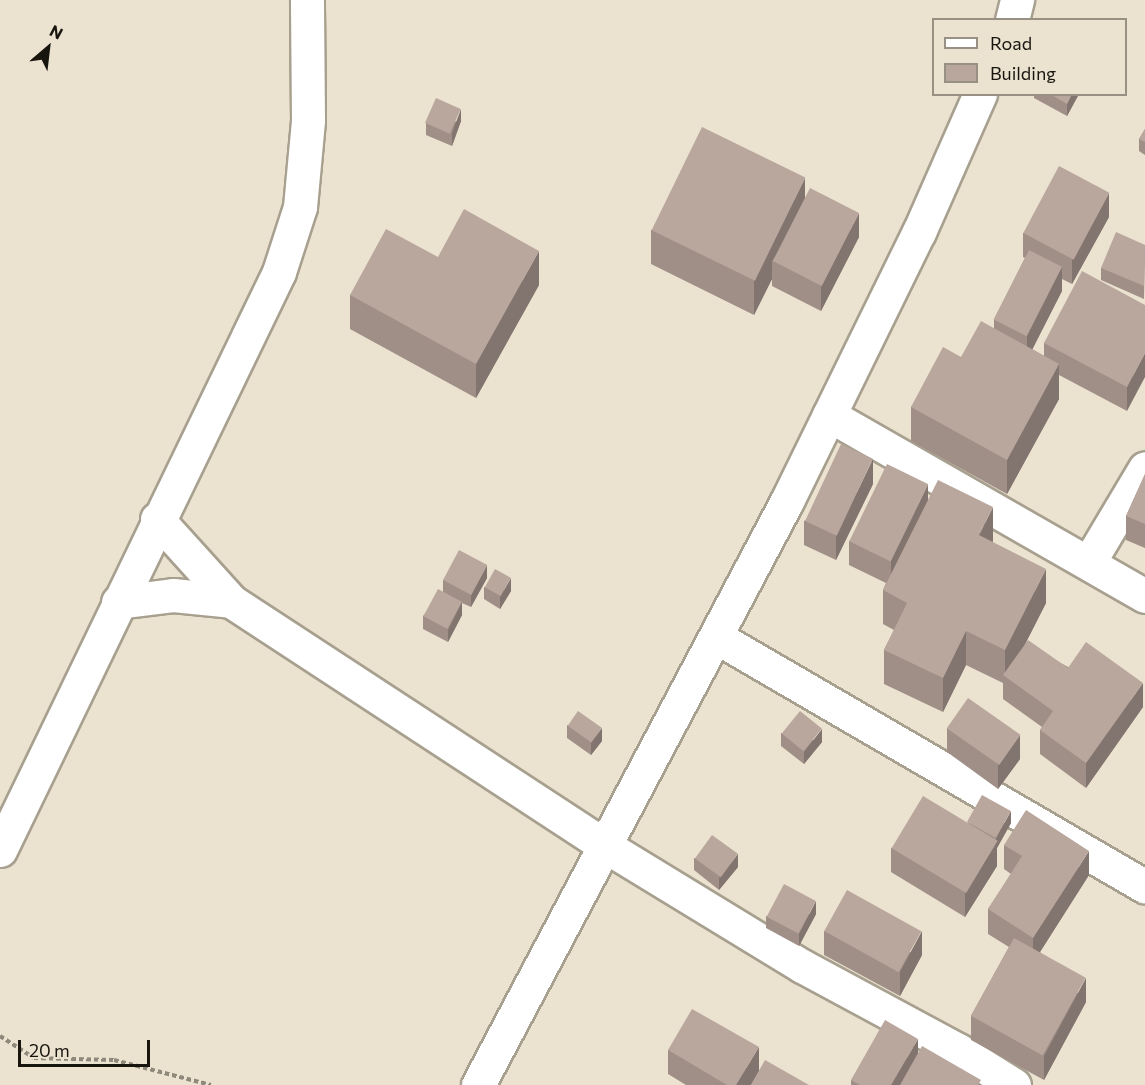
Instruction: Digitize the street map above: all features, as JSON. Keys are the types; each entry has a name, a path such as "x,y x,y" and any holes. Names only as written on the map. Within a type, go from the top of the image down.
{"street":[{"path":"0,850 157,519 279,272 300,207 308,120 307,0"},
{"path":"1012,18 1017,0"},
{"path":"477,1085 602,844 718,638 919,232 979,96"},
{"path":"829,415 1145,596"},
{"path":"1089,562 1145,468"},
{"path":"157,519 231,601 602,844 802,966 958,1050 1014,1085"},
{"path":"118,603 173,595 231,601"},
{"path":"718,638 1145,887"}],"path":[{"path":"0,1036 34,1058 114,1060 211,1085"}],"building":[{"path":"1053,96 1071,96 1067,104"},
{"path":"436,98 461,109 450,134 425,123"},
{"path":"702,127 805,177 755,281 652,230"},
{"path":"1145,129 1145,142 1139,139"},
{"path":"1059,166 1109,193 1074,260 1023,233"},
{"path":"810,188 859,213 822,286 773,261"},
{"path":"464,209 539,251 476,364 350,295 386,229 438,257"},
{"path":"1116,232 1145,245 1144,286 1101,268"},
{"path":"1029,250 1062,267 1027,336 994,319"},
{"path":"1082,271 1145,305 1145,353 1127,387 1044,343"},
{"path":"981,321 1059,364 1007,460 911,407 943,347 961,357"},
{"path":"841,444 873,459 837,536 805,521"},
{"path":"887,464 928,484 891,561 849,541"},
{"path":"1145,474 1145,524 1126,516"},
{"path":"938,480 993,507 979,535 1046,569 1005,650 966,631 943,678 884,650 907,603 883,590"},
{"path":"459,550 487,565 471,595 443,580"},
{"path":"495,569 511,578 501,596 485,587"},
{"path":"438,589 462,602 447,629 423,616"},
{"path":"1028,640 1068,668 1086,642 1143,683 1086,763 1040,730 1053,711 1003,675"},
{"path":"968,698 1020,735 999,765 947,728"},
{"path":"578,711 602,728 591,742 568,726"},
{"path":"800,711 822,729 804,751 782,734"},
{"path":"982,795 1011,811 996,838 967,822"},
{"path":"923,796 998,841 966,893 892,848"},
{"path":"1026,810 1089,851 1033,938 988,909 1022,856 1004,845"},
{"path":"712,835 738,854 721,877 695,858"},
{"path":"784,884 816,901 798,934 767,917"},
{"path":"847,890 921,931 899,972 824,931"},
{"path":"1014,938 1086,978 1043,1056 971,1016"},
{"path":"692,1009 759,1047 736,1085 727,1085 668,1050"},
{"path":"885,1020 918,1039 891,1085 860,1085 851,1080"},
{"path":"922,1046 981,1080 978,1085 900,1085"},
{"path":"765,1060 809,1085 751,1085"}]}
